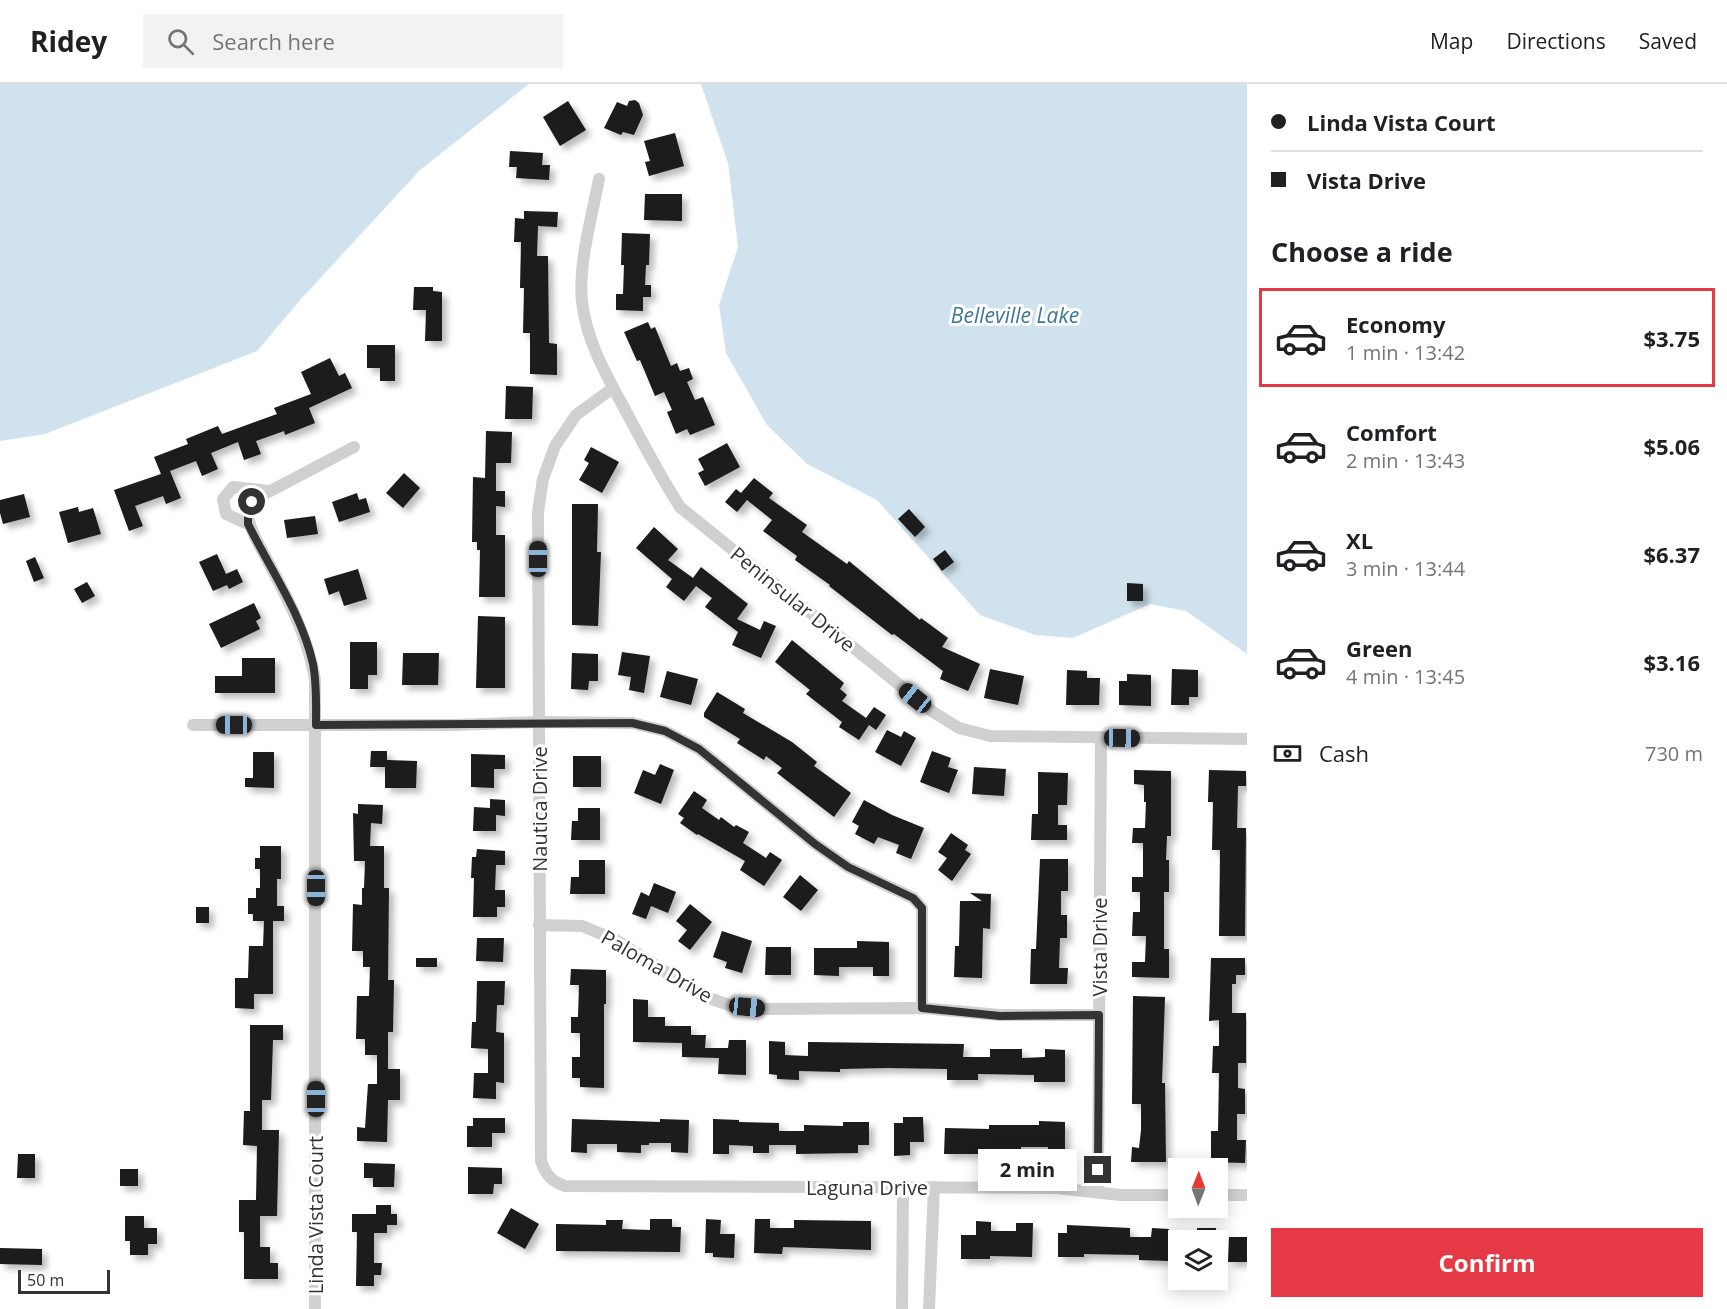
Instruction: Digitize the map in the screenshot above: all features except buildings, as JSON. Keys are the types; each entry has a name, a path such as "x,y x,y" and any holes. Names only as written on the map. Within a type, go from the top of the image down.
{"street":[{"name":"Peninsular Drive","path":"599,179 583,269 582,300 588,336 663,481 680,507 933,712 959,728 990,736 1247,739"},
{"name":"Nautica Drive","path":"554,1182 546,1175 540,1161 538,512 543,479 555,446 576,415 613,388"},
{"path":"248,524 252,502 354,447"},
{"name":"Linda Vista Court","path":"269,491 233,487 223,499 226,514 248,524 299,622 307,644 315,680 315,1309"},
{"path":"194,725 632,723 665,731 699,749 815,844 848,867 913,898 922,908 922,1008"},
{"name":"Vista Drive","path":"1098,1192 1101,737"},
{"name":"Paloma Drive","path":"539,925 582,926 616,940 703,996 732,1006 761,1009 922,1008 1000,1016 1099,1015"},
{"name":"Laguna Drive","path":"554,1182 565,1186 1057,1188 1120,1195 1168,1195"},
{"path":"903,1187 903,1309"},
{"path":"929,1309 934,1187"},
{"path":"1228,1195 1247,1195"}],"water":[{"path":"0,84 529,84 420,170 301,299 257,351 45,434 0,441"},
{"name":"Belleville Lake","path":"701,84 1247,84 1247,654 1186,611 1150,604 1073,638 1035,635 980,615 877,500 807,464 767,425 726,353 719,305 738,247 728,163"}],"route":[{"path":"252,502 249,508 248,524 299,622 313,664 316,725 632,723 665,731 699,749 815,844 848,867 913,898 922,908 922,1008 1000,1016 1099,1015 1098,1170"}]}
